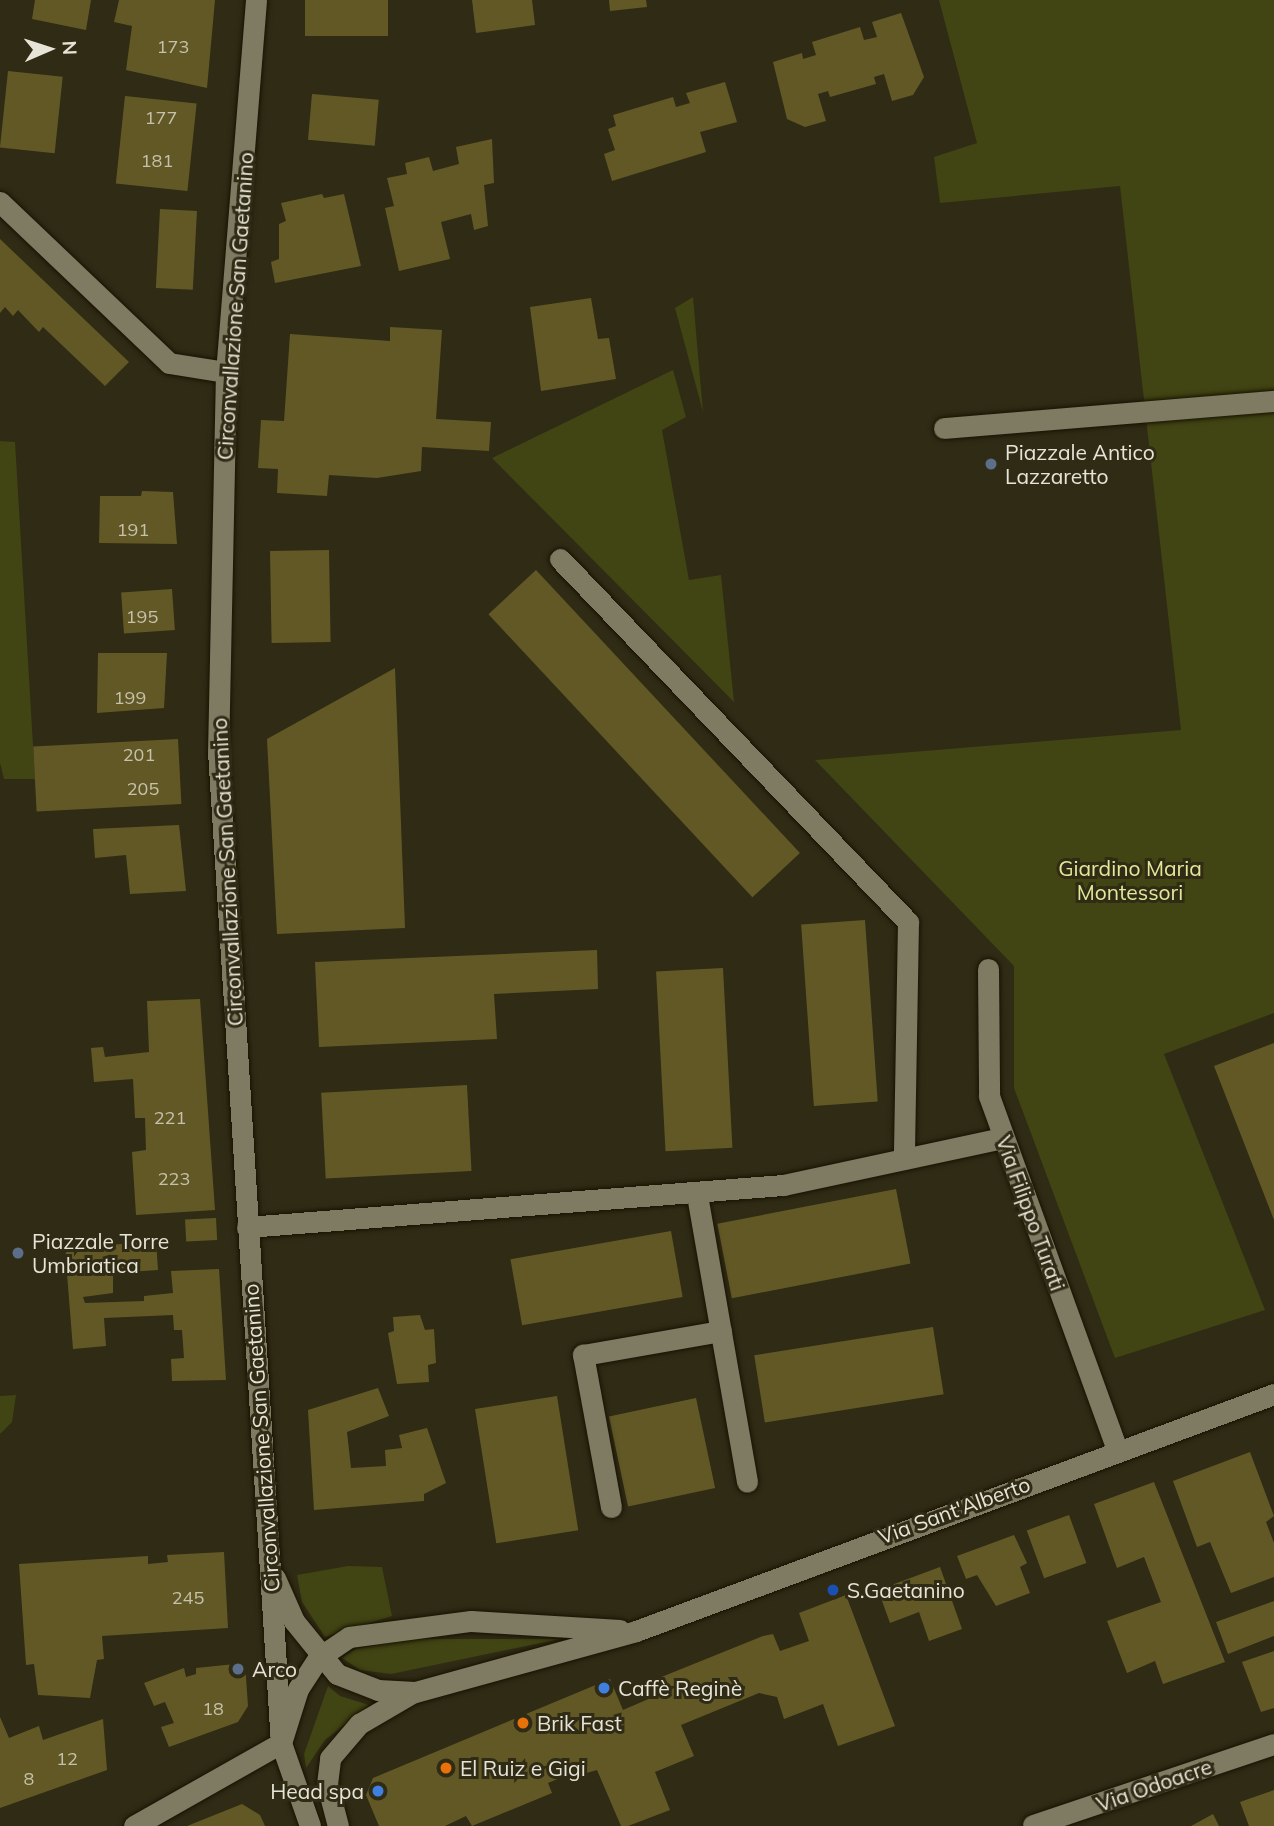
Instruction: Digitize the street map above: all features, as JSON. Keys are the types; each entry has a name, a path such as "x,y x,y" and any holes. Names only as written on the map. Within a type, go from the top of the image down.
{"street":[{"name":"Circonvallazione San Gaetanino","path":"256,0 226,372 218,751 281,1743 310,1826"},
{"path":"0,202 169,363 226,372"},
{"path":"944,428 1274,401"},
{"path":"560,559 908,922 904,1159"},
{"name":"Via Filippo Turati","path":"988,969 989,1096 1117,1450"},
{"path":"247,1227 697,1195 783,1185 1003,1138"},
{"path":"697,1195 747,1482"},
{"path":"611,1507 583,1355 721,1331"},
{"name":"Via Sant'Alberto","path":"272,1570 294,1621 318,1658 353,1682 415,1692 636,1631 1117,1450 1274,1394"},
{"name":"Via Sant'Alberto","path":"281,1743 298,1689 318,1658 349,1637 471,1621 636,1631"},
{"path":"338,1826 327,1784 330,1758 341,1739 415,1692"},
{"path":"134,1826 281,1743"},
{"name":"Via Odoacre","path":"1033,1825 1274,1744"}],"green space":[{"name":"Giardino Maria Montessori","path":"939,0 1274,0 1274,1013 1164,1054 1265,1310 1115,1358 1014,1088 1014,966 815,760 1181,730 1120,186 940,203 934,157 977,143"},
{"path":"693,297 703,412 675,308"},
{"path":"673,370 686,417 662,430 689,580 721,575 734,702 492,458"},
{"path":"0,441 15,442 35,779 4,779 0,763"},
{"path":"16,1395 12,1422 0,1434 0,1396"},
{"path":"348,1566 382,1567 392,1616 325,1637 302,1602 297,1575"},
{"path":"409,1639 560,1639 391,1674 360,1670 342,1658 356,1649"},
{"path":"328,1686 340,1696 369,1705 325,1740 306,1768 304,1754"}],"building":[{"path":"35,0 91,0 86,30 32,19"},
{"path":"119,0 215,0 207,88 126,70 132,26 114,22"},
{"path":"305,0 388,0 388,36 305,36"},
{"path":"472,0 532,0 535,25 476,33"},
{"path":"609,0 646,0 647,7 610,11"},
{"path":"901,13 924,77 913,95 892,101 884,74 874,77 876,84 830,97 828,91 818,94 826,121 805,127 787,119 773,62 802,53 803,59 816,55 812,42 860,27 864,40 877,37 872,22"},
{"path":"8,71 63,77 55,153 0,148"},
{"path":"725,82 737,122 700,132 706,152 612,181 604,154 615,150 608,129 616,126 613,115 673,97 676,107 690,103 686,93"},
{"path":"312,94 379,100 375,146 308,140"},
{"path":"125,96 197,104 187,191 116,184"},
{"path":"492,139 494,183 484,185 488,226 474,230 471,214 441,222 450,259 399,271 385,208 394,206 387,178 407,174 405,163 429,157 433,171 459,164 456,147"},
{"path":"322,194 324,198 344,194 361,266 275,283 271,262 279,259 279,224 286,221 281,203"},
{"path":"160,209 197,211 193,290 156,288"},
{"path":"0,239 129,362 105,386 43,327 39,332 18,310 13,316 5,307 0,313"},
{"path":"591,298 598,339 609,338 616,379 541,391 530,307"},
{"path":"390,327 442,330 436,419 491,422 489,451 422,447 421,471 377,478 329,475 327,496 277,493 278,469 258,468 261,420 284,421 290,334 390,341"},
{"path":"142,491 173,492 177,544 99,543 100,496 141,496"},
{"path":"329,550 331,642 272,643 270,551"},
{"path":"536,570 800,853 752,897 488,614"},
{"path":"172,589 175,630 124,633 121,593"},
{"path":"98,653 167,653 164,708 97,713"},
{"path":"395,668 405,928 277,934 267,739"},
{"path":"178,739 181,804 37,811 33,747"},
{"path":"179,825 186,891 130,894 126,855 95,858 93,829"},
{"path":"865,920 878,1102 814,1106 801,924"},
{"path":"597,950 598,989 494,994 497,1039 319,1047 315,962"},
{"path":"723,968 732,1148 666,1151 656,972"},
{"path":"200,999 215,1210 136,1215 132,1152 146,1150 145,1118 135,1118 133,1079 94,1082 91,1048 103,1047 105,1057 149,1052 147,1001"},
{"path":"1274,1043 1274,1220 1214,1066"},
{"path":"467,1085 472,1171 326,1179 321,1093"},
{"path":"896,1189 911,1264 732,1298 717,1224"},
{"path":"216,1218 217,1240 186,1242 185,1220"},
{"path":"671,1231 683,1297 522,1325 510,1259"},
{"path":"156,1241 158,1270 113,1273 113,1293 83,1297 85,1303 144,1301 144,1296 173,1293 171,1271 219,1269 226,1380 172,1381 171,1359 184,1358 182,1330 174,1330 173,1315 104,1318 106,1346 73,1349 65,1249"},
{"path":"420,1315 425,1330 434,1329 436,1363 428,1365 429,1382 397,1384 388,1333 394,1331 393,1317"},
{"path":"933,1327 944,1394 765,1422 754,1355"},
{"path":"378,1388 389,1416 347,1432 351,1468 386,1466 385,1450 402,1448 399,1435 427,1428 446,1483 424,1494 424,1501 314,1510 308,1410"},
{"path":"557,1396 578,1530 496,1543 475,1409"},
{"path":"696,1398 715,1488 628,1506 609,1417"},
{"path":"1250,1452 1274,1516 1266,1522 1274,1543 1274,1577 1231,1593 1210,1542 1197,1547 1173,1481"},
{"path":"1154,1482 1225,1662 1163,1684 1155,1661 1127,1673 1107,1621 1161,1602 1144,1557 1117,1568 1094,1504"},
{"path":"1069,1515 1086,1563 1044,1578 1027,1530"},
{"path":"1014,1535 1027,1563 1020,1567 1030,1593 996,1606 977,1575 966,1579 957,1556"},
{"path":"224,1552 228,1628 102,1636 104,1659 97,1660 90,1698 38,1695 34,1664 26,1665 19,1564 148,1556 148,1564 168,1562 167,1555"},
{"path":"940,1567 962,1629 929,1641 919,1612 890,1623 878,1590"},
{"path":"846,1595 895,1726 838,1746 823,1704 784,1719 777,1697 759,1693 681,1725 694,1756 655,1772 670,1810 628,1826 621,1826 597,1770 583,1774 581,1769 548,1783 552,1793 472,1826 466,1816 445,1826 379,1826 366,1795 373,1778 610,1679 623,1710 660,1694 654,1680 763,1636 773,1634 780,1651 809,1641 799,1613"},
{"path":"1274,1601 1274,1636 1228,1654 1216,1622"},
{"path":"1274,1651 1274,1708 1261,1712 1242,1662"},
{"path":"245,1663 248,1706 238,1722 169,1747 161,1727 174,1723 165,1702 154,1706 144,1683 184,1668 186,1677 196,1674 196,1668"},
{"path":"0,1717 9,1738 39,1726 43,1740 103,1719 107,1770 0,1808"},
{"path":"1274,1790 1274,1826 1249,1826 1240,1802"},
{"path":"242,1804 260,1815 265,1826 187,1826"},
{"path":"1213,1814 1219,1826 1191,1826"}],"place":[{"name":"Piazzale Antico Lazzaretto","path":"991,464"},
{"name":"Piazzale Torre Umbriatica","path":"18,1253"},
{"name":"S.Gaetanino","path":"833,1590"},
{"name":"Arco","path":"238,1669"},
{"name":"Caffè Reginè","path":"604,1688"},
{"name":"Brik Fast","path":"523,1723"},
{"name":"El Ruiz e Gigi","path":"446,1768"},
{"name":"Head spa","path":"378,1791"}]}
